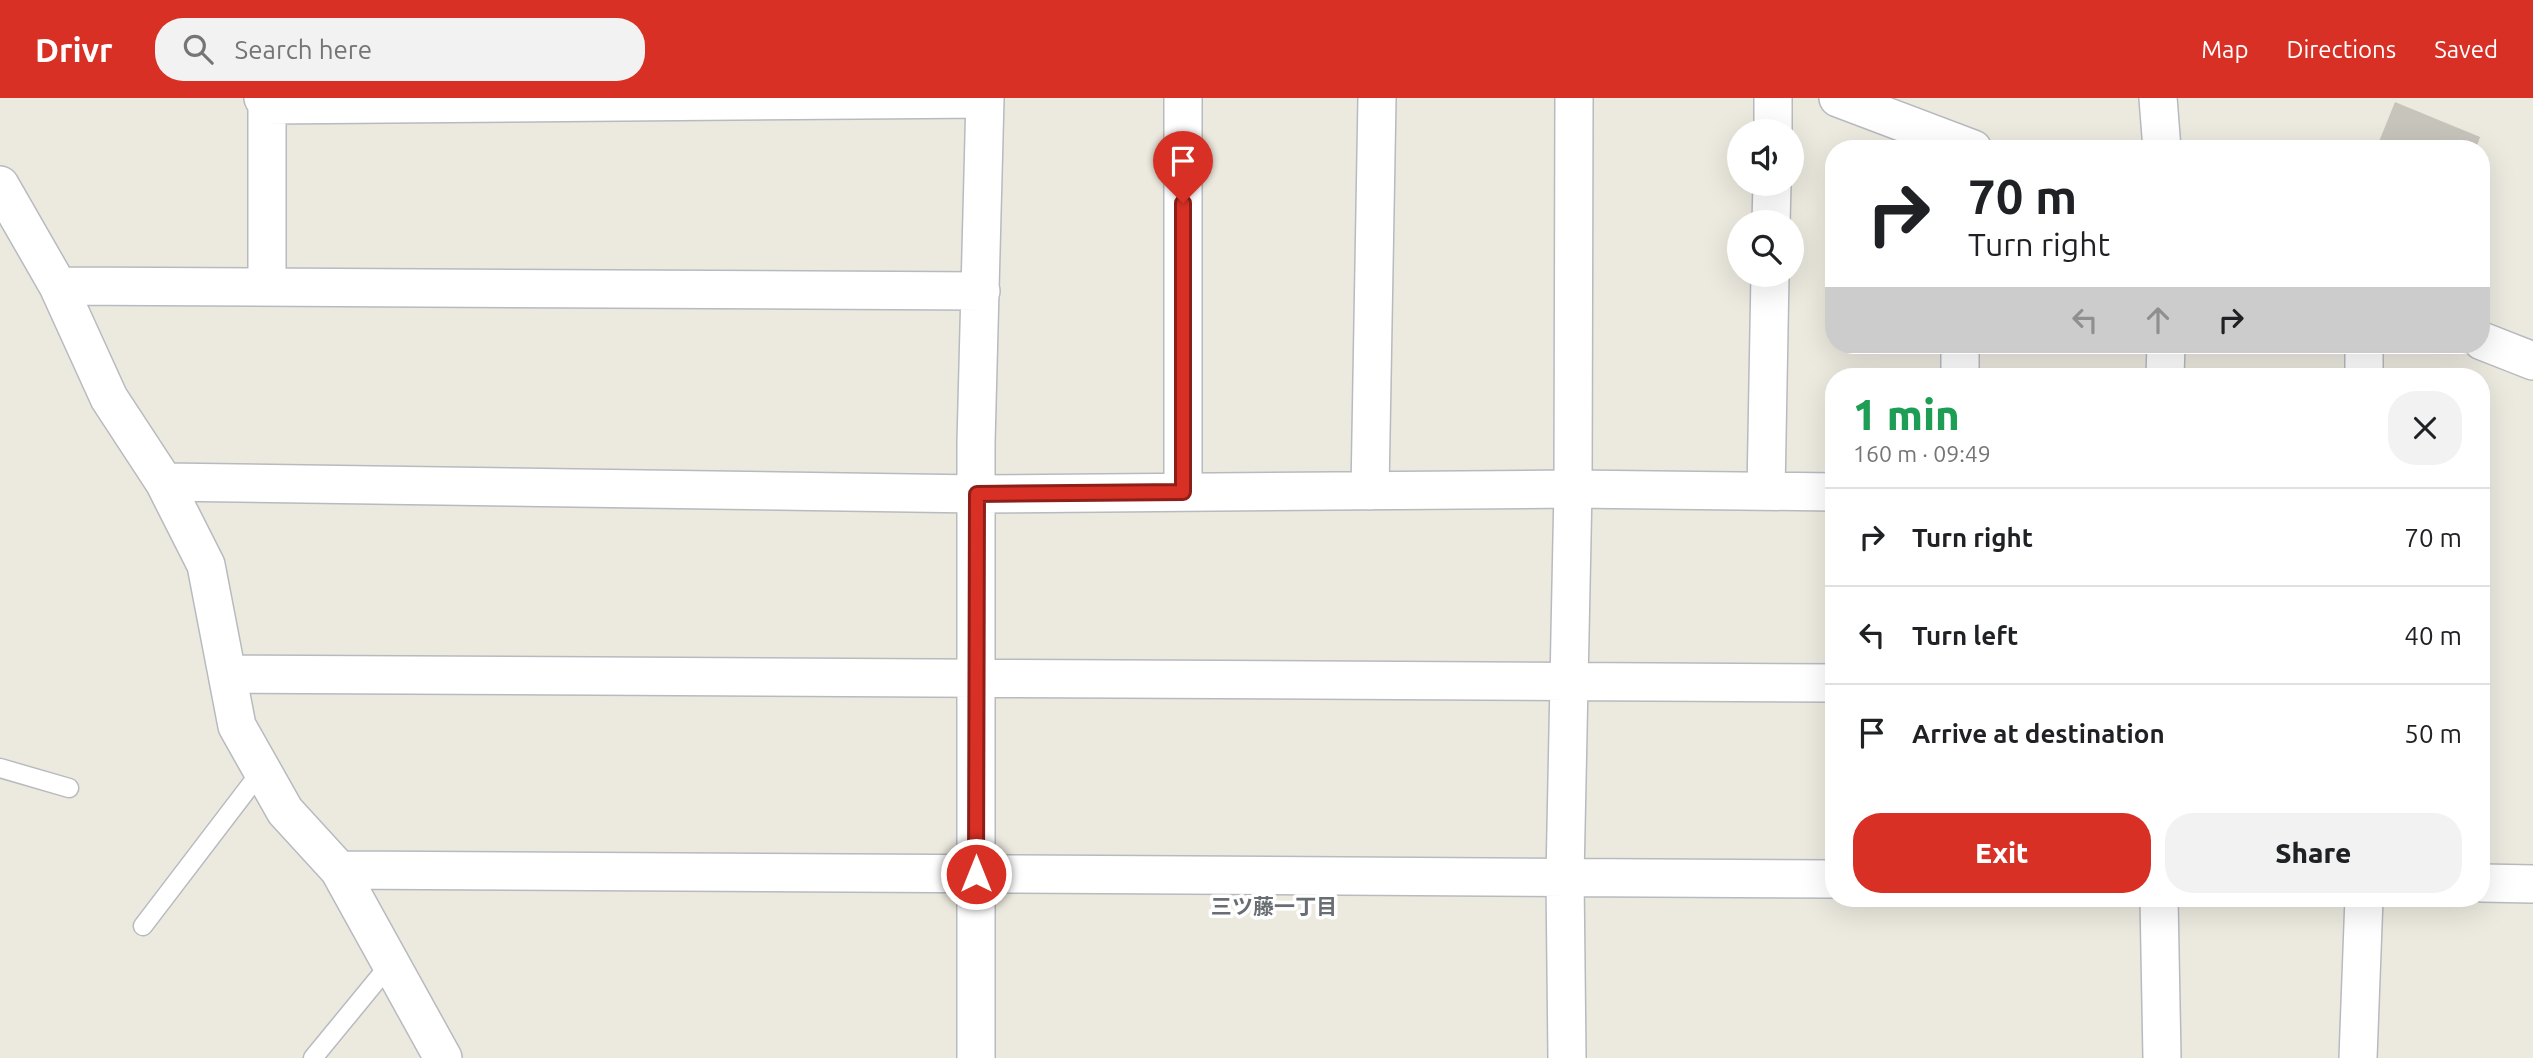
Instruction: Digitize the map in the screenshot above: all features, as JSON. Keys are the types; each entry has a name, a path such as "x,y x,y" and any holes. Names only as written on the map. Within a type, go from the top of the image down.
{"street":[{"path":"267,285 265,101 985,98 977,494 975,1058"},
{"path":"1183,98 1183,492"},
{"path":"1370,491 1377,98"},
{"path":"1567,1058 1564,877 1573,489 1574,98"},
{"path":"1773,98 1773,119"},
{"path":"1838,98 1946,140"},
{"path":"2158,98 2161,140"},
{"path":"0,184 58,286 109,398 164,482 206,565 230,674 237,726 285,811 339,870 443,1058"},
{"path":"58,286 267,285 981,292"},
{"path":"1766,491 1770,287"},
{"path":"2490,344 2533,361"},
{"path":"164,482 977,494 1573,489 1825,492"},
{"path":"230,674 1825,683"},
{"path":"339,870 1825,879"},
{"path":"2490,883 2533,884"},
{"path":"2159,907 2162,1058"},
{"path":"2358,1058 2364,907"}],"lane":[{"path":"0,768 69,788"},
{"path":"144,926 262,770"},
{"path":"313,1058 391,963"}],"building":[{"path":"2395,102 2480,137 2479,140 2380,140"}],"district":[{"name":"三ツ藤一丁目","path":"1274,906"}],"route":[{"path":"976,874 977,494 1183,492 1183,203"}]}
